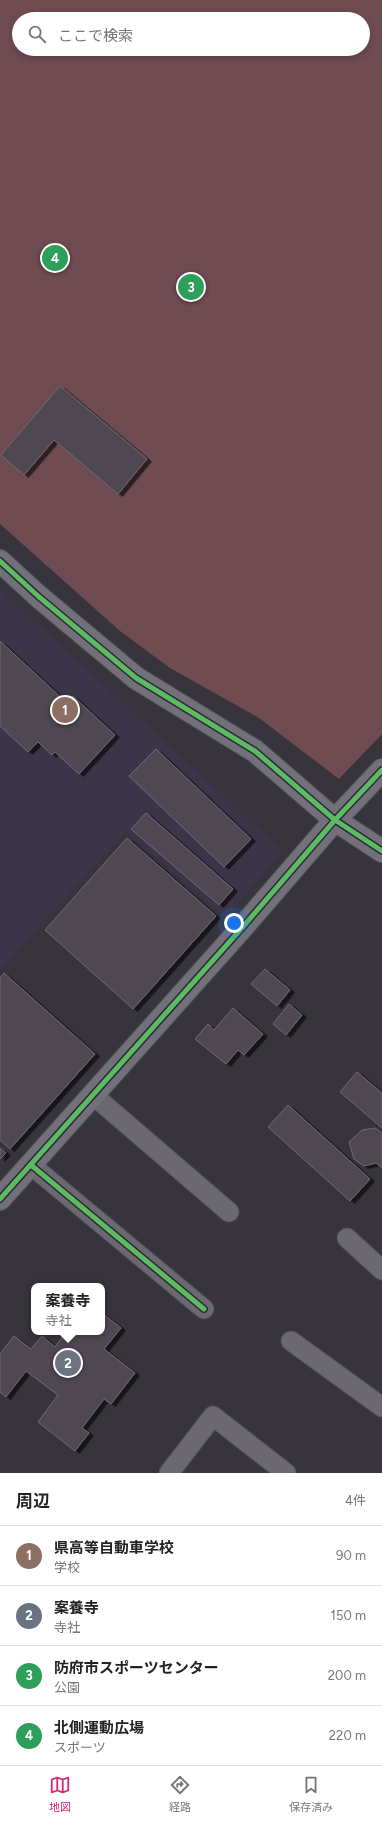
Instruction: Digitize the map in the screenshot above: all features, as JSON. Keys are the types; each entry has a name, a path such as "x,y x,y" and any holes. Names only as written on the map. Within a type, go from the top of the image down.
{"street":[{"path":"0,561 38,596 136,678 255,751 335,820 382,851"},
{"path":"0,1199 241,929 335,820 382,770"},
{"path":"93,1095 228,1212"},
{"path":"31,1165 204,1309"},
{"path":"347,1238 382,1270"},
{"path":"291,1342 382,1407"},
{"path":"168,1473 213,1416 286,1473"}],"shaded area":[{"path":"0,0 382,0 382,734 339,779 259,718 170,668 120,631 0,524"},
{"path":"0,589 283,851 225,918 126,831 0,971"}],"building":[{"path":"60,386 147,459 118,494 54,440 24,475 1,455"},
{"path":"0,641 67,703 73,696 115,735 79,774 55,752 52,755 38,742 28,752 0,726"},
{"path":"156,749 251,839 224,867 129,776"},
{"path":"146,813 233,889 219,905 131,829"},
{"path":"127,838 216,916 133,1009 45,930"},
{"path":"265,969 290,990 277,1006 251,984"},
{"path":"4,973 95,1054 10,1149 0,1140 0,978"},
{"path":"289,1004 302,1015 286,1035 273,1024"},
{"path":"233,1008 263,1034 244,1055 238,1050 226,1064 195,1039 208,1024 214,1030"},
{"path":"357,1072 382,1093 382,1128 340,1092"},
{"path":"288,1105 370,1179 350,1201 268,1127"},
{"path":"375,1128 382,1133 382,1168 376,1163 364,1166 354,1159 349,1142 362,1130"},
{"path":"0,1148 6,1153 0,1159"},
{"path":"105,1315 121,1328 104,1349 135,1373 111,1404 104,1399 82,1428 89,1433 75,1451 38,1422 58,1395 26,1371 6,1397 0,1392 0,1354 14,1336 31,1349 42,1336 55,1347 64,1335 105,1335"}],"cycle path":[{"path":"0,561 38,596 136,678 255,751 335,820 382,851"},
{"path":"0,1199 241,929 335,820 382,770"},
{"path":"31,1165 204,1309"}],"place":[{"name":"北側運動広場","path":"55,258"},
{"name":"防府市スポーツセンター","path":"191,287"},
{"name":"県高等自動車学校","path":"65,710"},
{"name":"案養寺","path":"68,1363"}]}
